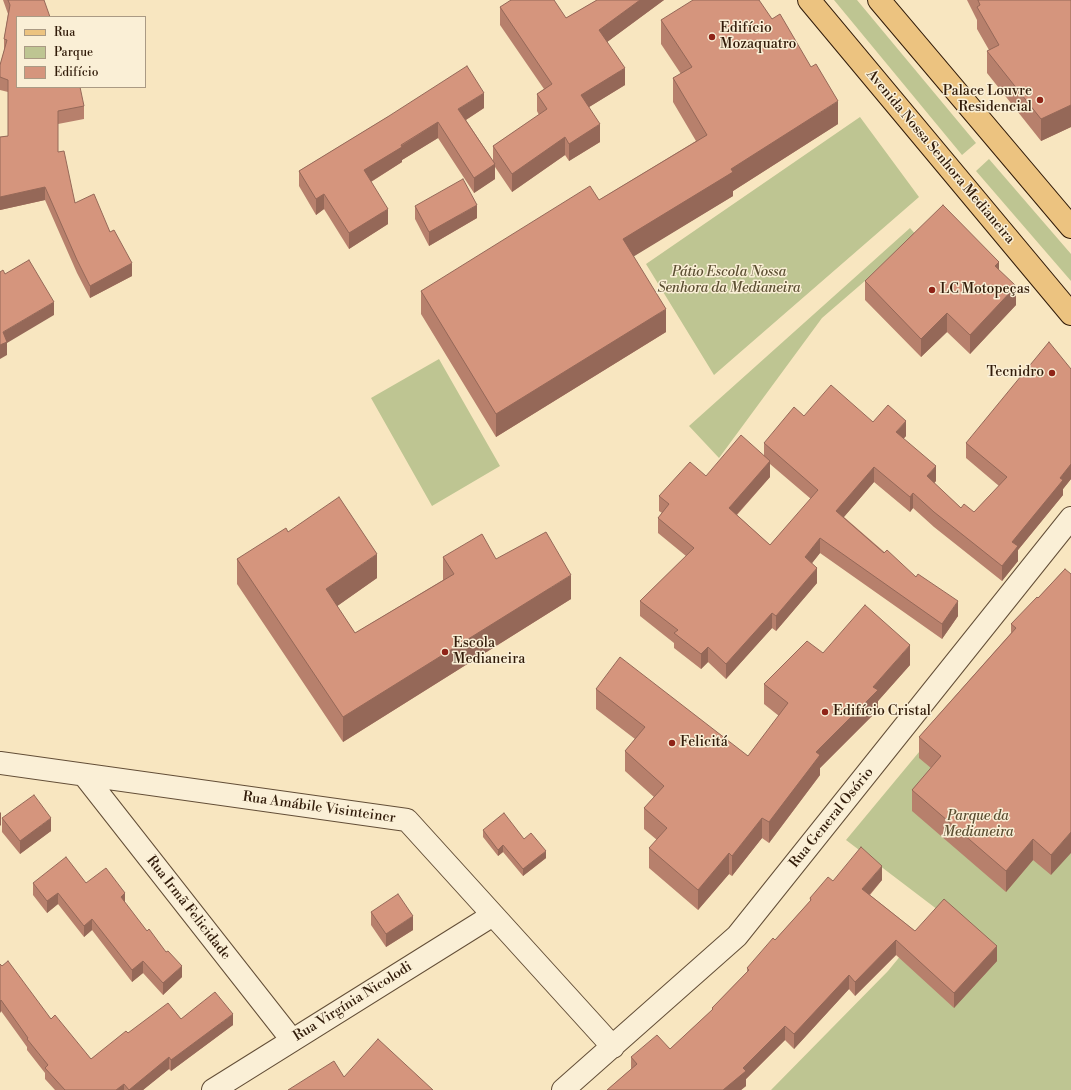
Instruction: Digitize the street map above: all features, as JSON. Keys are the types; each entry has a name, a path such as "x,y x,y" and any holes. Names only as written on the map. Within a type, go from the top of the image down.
{"main road":[{"name":"Avenida Nossa Senhora Medianeira","path":"809,0 1071,314"},
{"path":"879,0 1071,227"}],"street":[{"name":"Rua General Osório","path":"564,1090 737,936 1071,518"},
{"name":"Rua Amábile Visinteiner","path":"0,763 407,820 612,1047"},
{"name":"Rua Irmã Felicidade","path":"84,775 292,1040"},
{"name":"Rua Virgínia Nicolodi","path":"213,1090 493,915"}],"green space":[{"path":"834,0 857,0 976,143 962,155"},
{"name":"Pátio Escola Nossa Senhora da Medianeira","path":"860,117 919,197 714,375 646,264"},
{"path":"989,159 1071,254 1071,281 976,171"},
{"path":"910,228 917,236 822,318 719,458 689,426"},
{"path":"439,359 500,466 432,506 371,398"},
{"name":"Parque da Medianeira","path":"1007,646 1071,701 1071,1090 771,1090 888,971 938,910 846,840"}],"building":[{"path":"8,0 44,0 50,16 16,16 16,88 80,88 84,106 58,111 58,152 64,151 75,203 94,194 110,232 114,230 132,263 90,286 45,187 0,197 0,137 8,136 8,80 0,77 0,65 7,40 4,39 10,5"},
{"path":"511,0 554,0 566,18 597,0 640,0 599,30 625,68 581,95 600,124 569,144 565,137 512,174 493,146 547,109 537,94 552,84 500,7"},
{"path":"693,0 759,0 772,19 780,14 811,67 816,64 838,101 731,169 733,172 623,239 666,309 496,414 421,291 590,186 599,200 707,135 673,78 692,67 661,20"},
{"path":"978,0 1071,0 1071,105 1041,119 987,51 999,45 977,7 980,5"},
{"path":"467,66 484,93 458,109 495,164 474,178 438,122 401,145 402,147 364,170 388,209 349,233 324,194 316,199 299,171"},
{"path":"463,179 477,205 429,232 415,206"},
{"name":"LC Motopeças","path":"943,205 999,262 995,266 1016,286 970,335 947,313 921,339 865,281"},
{"path":"29,260 54,302 3,332 7,342 0,345 0,272 3,270 5,274"},
{"path":"1049,342 1071,369 1071,464 1060,478 1063,480 1012,542 1018,546 1002,566 934,512 913,493 910,497 874,467 836,511 884,553 887,550 916,577 918,574 958,601 942,624 820,538 805,557 817,568 776,616 772,613 726,664 708,647 701,654 674,633 678,630 640,601 694,548 658,518 669,504 659,496 690,462 706,476 741,435 770,461 729,508 770,545 818,490 764,443 794,407 804,416 831,385 873,422 888,405 906,421 896,432 936,466 927,476 961,508 964,504 974,512 1007,477 966,443"},
{"path":"339,497 377,554 326,589 355,633 454,574 443,557 482,534 496,559 546,532 571,575 343,717 237,559 286,528 288,532"},
{"path":"1065,569 1071,574 1071,832 1051,855 1033,839 1006,871 912,790 941,756 919,737 1016,628 1011,624"},
{"path":"865,605 910,645 873,687 878,690 816,752 820,755 769,822 762,818 732,856 729,853 698,890 649,848 667,828 644,808 664,786 625,751 645,727 596,689 620,657 748,756 788,703 764,684 807,641 823,653"},
{"path":"34,795 51,818 20,841 2,818"},
{"path":"504,813 524,839 531,833 546,851 523,869 503,845 498,850 483,830"},
{"path":"861,847 882,866 862,889 915,931 944,899 997,946 954,993 896,940 855,982 849,975 794,1034 785,1026 743,1068 746,1071 723,1090 607,1090 637,1064 631,1057 657,1035 670,1049 713,1009 712,1008 749,970 747,968 773,938 775,940 811,900 810,898 828,877 833,881"},
{"path":"66,857 86,883 106,868 125,893 121,897 147,931 149,929 166,952 168,951 182,966 163,983 143,961 132,970 92,919 84,926 58,893 47,901 33,883"},
{"path":"398,894 413,916 386,934 371,912"},
{"path":"8,961 51,1019 55,1015 91,1059 126,1031 128,1033 168,1003 181,1019 215,992 233,1014 171,1060 169,1057 129,1090 124,1084 116,1090 65,1090 45,1068 48,1065 27,1039 28,1038 1,1000 0,1001 0,964 2,966"},
{"path":"378,1039 433,1090 288,1090 334,1061 344,1077"}],"place":[{"name":"Edifício Mozaquatro","path":"712,37"},
{"name":"Palace Louvre Residencial","path":"1040,100"},
{"name":"LC Motopeças","path":"932,290"},
{"name":"Tecnidro","path":"1052,373"},
{"name":"Escola Medianeira","path":"445,652"},
{"name":"Edifício Cristal","path":"825,712"},
{"name":"Felicitá","path":"672,743"}]}
